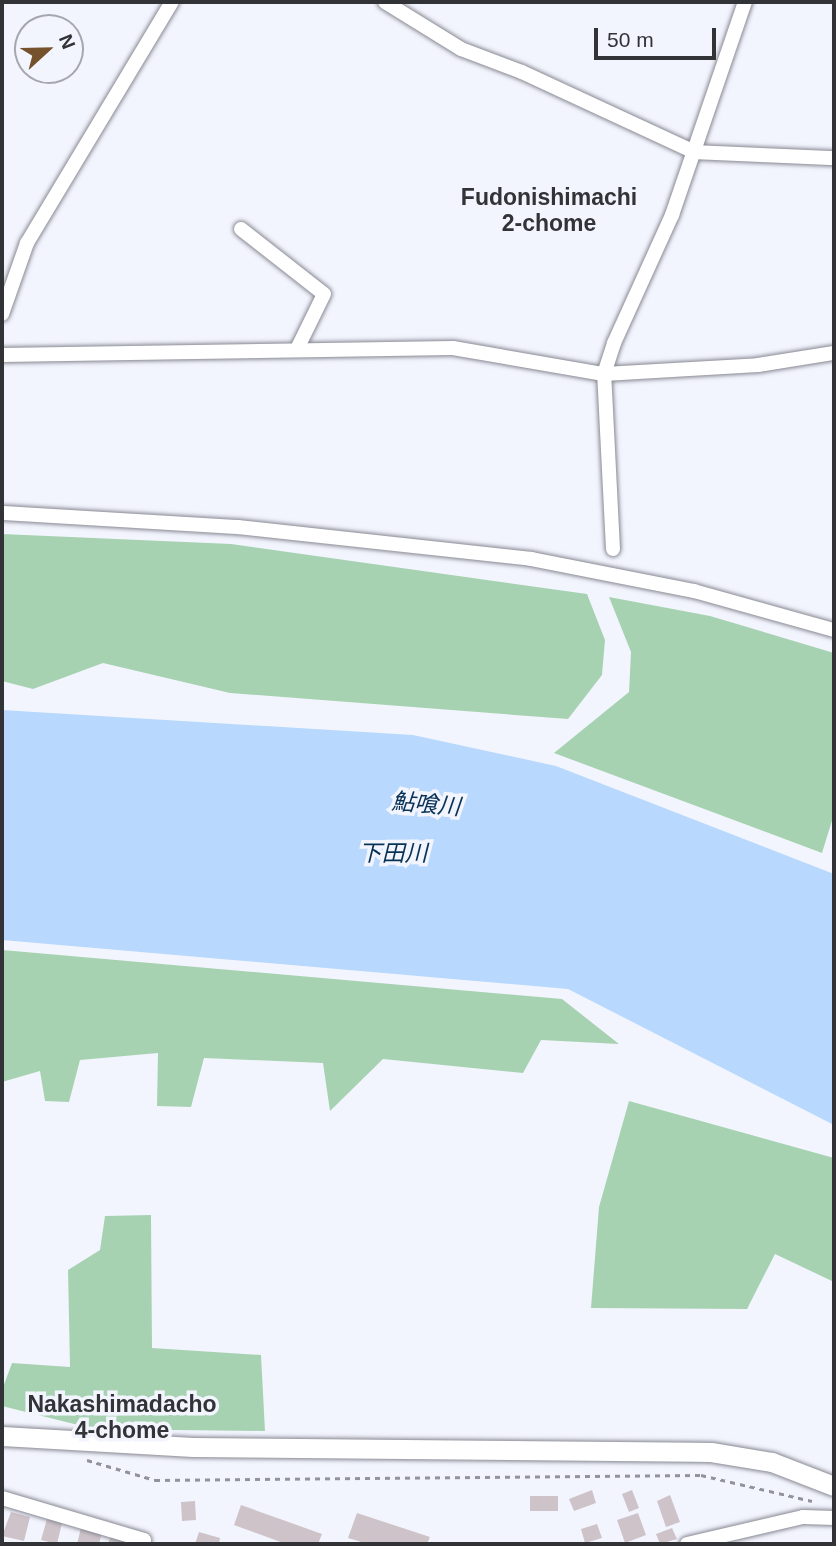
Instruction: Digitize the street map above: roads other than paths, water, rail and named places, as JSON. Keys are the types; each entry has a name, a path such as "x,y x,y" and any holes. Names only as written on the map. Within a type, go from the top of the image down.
{"street":[{"path":"2,314 27,243 173,2"},
{"path":"385,2 461,50 522,72 694,152 834,158"},
{"path":"612,550 604,374 694,152 745,2"},
{"path":"241,229 324,294 297,349"},
{"path":"2,355 453,348 604,374 758,365 834,353"},
{"path":"2,513 238,527 531,559 694,591 834,630"},
{"path":"2,1436 193,1447 711,1452 772,1462 834,1486"},
{"path":"2,1498 144,1539 143,1544"},
{"path":"687,1544 803,1517 834,1518"}],"water":[{"name":"下田川","path":"2,710 413,735 556,766 834,874 834,1125 568,989 2,940"}],"district":[{"name":"Fudonishimachi 2-chome","path":"549,210"},
{"name":"Nakashimadacho 4-chome","path":"122,1417"}],"water label":[{"name":"鮎喰川","path":"426,804"}]}
